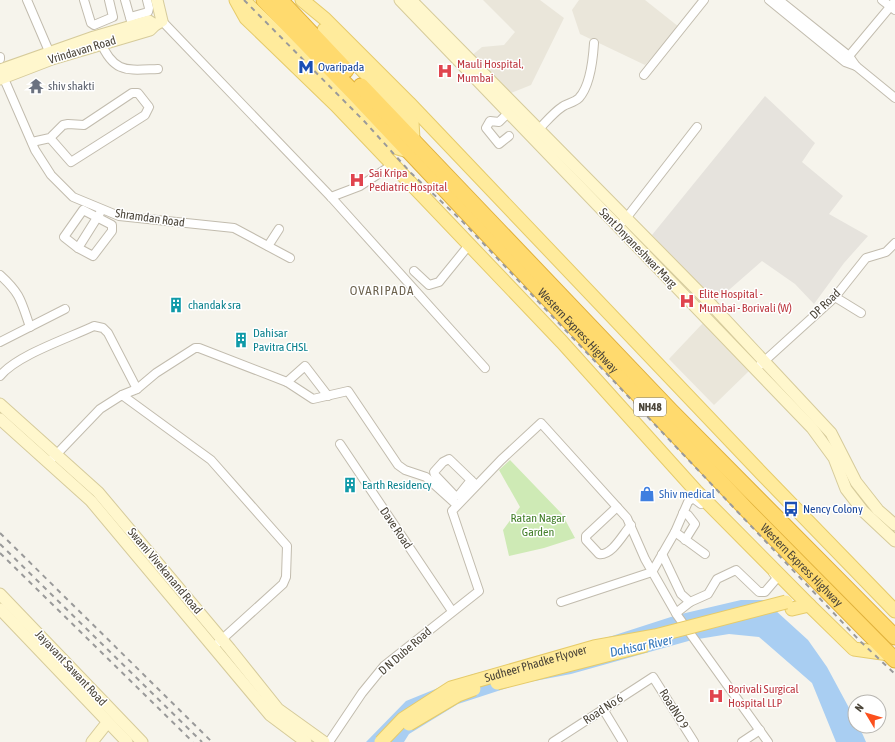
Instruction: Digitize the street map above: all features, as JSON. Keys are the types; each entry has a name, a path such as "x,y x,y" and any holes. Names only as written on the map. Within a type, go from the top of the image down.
{"highway":[{"name":"Western Express Highway","path":"264,0 411,145 895,637"},
{"name":"Western Express Highway","path":"280,0 411,145 745,508 892,657"}],"main road":[{"path":"236,0 246,18 336,105 562,342 696,491 809,605 854,649 892,657"},
{"path":"243,0 392,146 411,145 412,122 296,0"},
{"path":"302,0 325,18 774,487 895,611"},
{"name":"Sudheer Phadke Flyover","path":"392,742 408,724 458,695 789,605 799,594"},
{"name":"Sudheer Phadke Flyover","path":"381,742 403,719 451,688 594,647 655,636 789,605 809,605"}],"street":[{"path":"27,0 50,55"},
{"path":"80,0 97,40 118,67 130,70 158,69"},
{"path":"84,0 91,23 94,25 110,20 114,16 109,0"},
{"path":"125,0 127,27"},
{"path":"127,27 148,12 149,8 147,0"},
{"path":"157,0 158,23 331,197 485,368"},
{"name":"Sant Dnyaneshwar Marg","path":"400,0 419,15 538,130 755,369 812,428 834,458 846,489 863,511 895,541"},
{"name":"Sant Dnyaneshwar Marg","path":"410,0 419,15 508,113 764,361 831,433 856,482 878,510 895,525"},
{"path":"644,75 704,0"},
{"path":"769,0 845,62 856,66"},
{"path":"779,0 849,56 856,66 895,98"},
{"path":"849,56 893,6 882,0"},
{"name":"Vrindavan Road","path":"1,73 97,40 127,27 150,30 158,23"},
{"path":"538,130 562,106 577,100 583,91 591,68 594,43"},
{"name":"Shramdan Road","path":"1,73 32,142 51,175 73,197 100,212 119,216 234,228 290,258"},
{"path":"32,142 50,138 63,125 84,125 132,93 138,93 149,107 145,115 71,162 50,138"},
{"path":"508,113 499,122 490,121 486,128 499,144 509,136"},
{"path":"622,224 697,127"},
{"path":"331,197 360,186 392,165"},
{"path":"83,210 100,212 112,225 112,231 93,256 78,248 64,236 83,210"},
{"path":"78,248 100,212"},
{"path":"268,246 279,229"},
{"name":"DP Road","path":"755,369 835,297 866,258 886,252 895,243"},
{"path":"414,270 429,285 433,285 439,282 469,245"},
{"path":"0,275 15,288 20,297 30,327"},
{"path":"835,297 861,313"},
{"path":"0,342 65,309"},
{"path":"0,376 5,370 26,357 94,326 103,328 108,333 137,389"},
{"path":"52,459 80,426 93,416 105,402 137,389 156,372 195,348 199,348 287,382 313,399 348,391 398,465 405,470 426,477 457,505 473,483"},
{"path":"287,382 305,366 328,396"},
{"path":"122,395 211,460 287,546 287,570 283,584 218,643"},
{"name":"Swami Vivekanand Road","path":"0,404 18,428 52,459 91,501 278,709 324,742"},
{"name":"Swami Vivekanand Road","path":"0,419 18,428"},
{"path":"473,483 449,459 443,462 434,472 435,475 455,496 459,495 473,483 541,423 627,518 652,572 677,614 768,742"},
{"name":"Dave Road","path":"340,444 452,611"},
{"path":"561,602 652,572 675,532 690,499 695,498 777,578 765,592 762,592 736,570 717,579 708,594 690,602 677,614"},
{"name":"D N Dube Road","path":"329,742 362,693 384,666 479,591 452,511 457,505"},
{"path":"617,507 586,536 586,540 599,554 604,554 613,547 631,526"},
{"path":"683,513 688,515 695,524 686,540"},
{"path":"675,532 705,554"},
{"path":"662,554 681,594 690,602"},
{"name":"Jayavant Sawant Road","path":"0,594 142,742"},
{"name":"Jayavant Sawant Road","path":"0,609 107,723 127,742"},
{"name":"Swami Vivekanand Road","path":"218,643 270,715 306,742"},
{"name":"Road No 6","path":"554,742 602,709 653,677"},
{"name":"RoadNO 9","path":"653,677 694,742"},
{"path":"602,709 623,742"},
{"path":"92,742 107,723"},
{"path":"742,742 760,730"}],"shaded area":[{"path":"483,0 540,0 564,18 531,85 511,93 470,57 482,47 504,45 515,32"},
{"path":"579,0 645,0 679,27 645,65 580,34 572,10"},
{"path":"765,96 815,143 802,162 843,196 829,214 868,236 844,263 814,304 795,284 762,261 714,303 652,235"},
{"path":"704,322 751,369 714,405 669,359"}],"green space":[{"name":"Ratan Nagar Garden","path":"510,460 562,514 575,538 544,548 509,556 503,530 520,507 499,470"}],"water":[{"name":"Dahisar River","path":"741,600 764,600 808,640 827,667 847,704 847,734 862,734 866,742 836,742 812,683 759,637 729,634 692,640 571,674 519,684 458,704 409,734 404,742 366,742 406,701 470,675 612,636 677,615"}],"railway":[{"path":"244,0 365,122 411,173 461,220 861,642 895,674"},
{"path":"0,533 212,742"},
{"path":"0,544 202,742"},
{"path":"0,553 193,742"}],"place":[{"name":"Ovaripada","path":"306,67"},
{"name":"Mauli Hospital, Mumbai","path":"445,71"},
{"name":"shiv shakti","path":"36,86"},
{"name":"Sai Kripa Pediatric Hospital","path":"357,180"},
{"name":"Elite Hospital - Mumbai - Borivali (W)","path":"687,301"},
{"name":"chandak sra","path":"176,305"},
{"name":"Dahisar Pavitra CHSL","path":"241,340"},
{"name":"Earth Residency","path":"350,485"},
{"name":"Shiv medical","path":"647,494"},
{"name":"Nency Colony","path":"791,509"},
{"name":"Borivali Surgical Hospital LLP","path":"716,696"}],"district":[{"name":"OVARIPADA","path":"382,290"}]}
